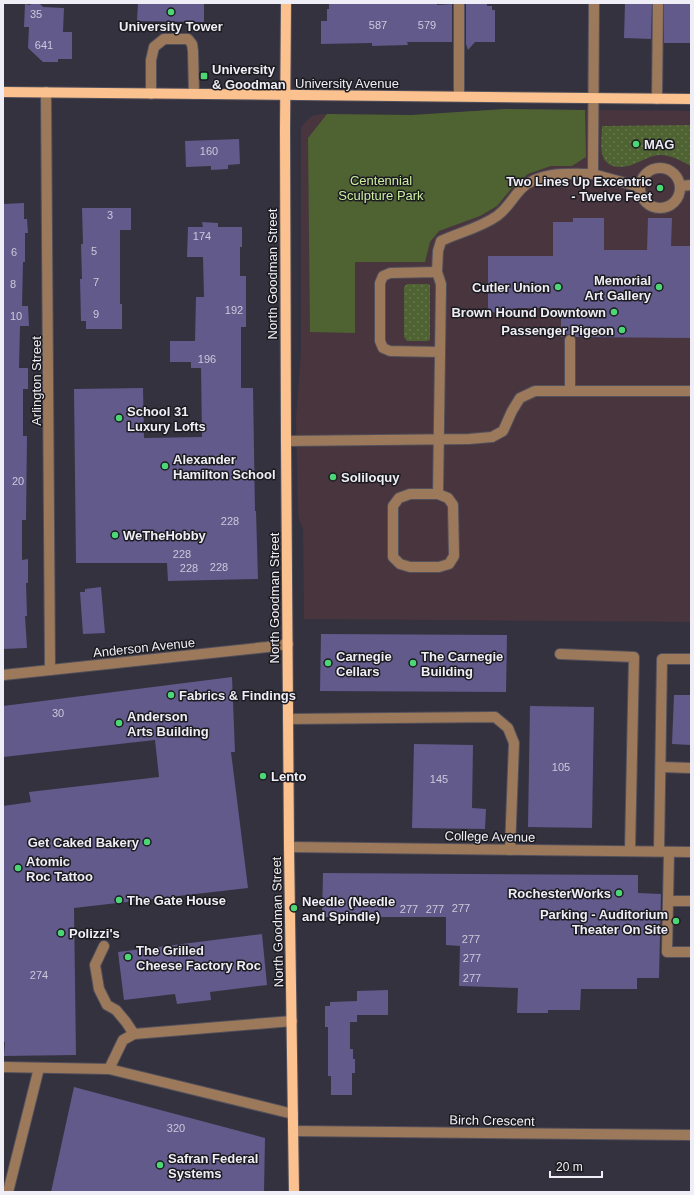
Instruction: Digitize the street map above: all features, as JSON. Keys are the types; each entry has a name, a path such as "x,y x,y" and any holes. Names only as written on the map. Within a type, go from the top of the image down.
{"main road":[{"name":"North Goodman Street","path":"286,3 286,440 289,847 294,1192"},
{"name":"University Avenue","path":"3,92 691,99"}],"street":[{"path":"459,3 459,96"},
{"path":"593,174 594,3"},
{"path":"657,99 658,3"},
{"path":"151,94 151,60 154,47 164,39 188,39 192,44 194,94"},
{"name":"Arlington Street","path":"46,92 50,670"},
{"path":"656,168 670,170 686,185 680,193 678,199 673,204 667,208 660,209 648,204 643,199 640,193 640,186 641,180 645,174 656,168"},
{"path":"438,494 441,284 437,272 438,251 441,241 483,225 499,215 510,204 522,188 536,180 553,174 593,174 640,186"},
{"path":"437,272 390,273 383,276 380,283 380,341 383,348 390,351 440,352"},
{"path":"570,340 570,391"},
{"path":"286,440 439,440 492,437 503,431 520,398 535,391 691,391"},
{"path":"410,494 438,494 448,498 453,505 454,556 449,564 439,567 410,567 400,564 394,557 393,506 399,498 410,494"},
{"name":"Anderson Avenue","path":"3,675 288,644"},
{"path":"560,654 634,657 630,851"},
{"path":"691,659 662,659 661,767 664,852 668,901 667,952 691,952"},
{"path":"288,719 495,717 508,728 514,743 510,850"},
{"path":"661,767 691,768"},
{"name":"College Avenue","path":"289,847 691,852"},
{"path":"668,901 691,901"},
{"path":"104,946 95,965 99,989 107,1005 116,1010 134,1034"},
{"path":"109,1069 123,1040 134,1034 292,1021"},
{"path":"3,1067 109,1069 293,1114"},
{"path":"8,1192 39,1068"},
{"name":"Birch Crescent","path":"293,1131 691,1135"}],"shaded area":[{"path":"505,109 691,111 691,622 304,619 303,529 299,520 298,511 296,419 301,353 301,128 307,120 314,115 324,114 412,115"}],"green space":[{"name":"Centennial Sculpture Park","path":"505,109 585,110 586,157 572,166 551,166 528,174 511,189 497,206 480,216 439,231 430,242 425,262 355,262 355,333 310,332 308,138 327,114 412,115"},
{"path":"691,125 691,166 673,158 659,155 652,156 629,166 618,167 606,162 603,157 601,145 602,126"},
{"path":"407,284 430,285 430,340 407,341 404,337 404,287"}],"building":[{"path":"32,3 39,3 43,7 64,8 63,32 72,32 72,59 58,59 58,62 43,62 28,48 29,27 24,27 25,4 30,5"},
{"name":"University Tower","path":"138,3 204,3 204,22 137,21"},
{"path":"466,3 487,3 487,6 492,6 492,10 495,10 495,42 475,42 468,50 466,44"},
{"path":"625,3 652,3 651,39 624,38"},
{"path":"664,3 691,3 691,43 664,43"},
{"path":"329,4 452,4 452,42 407,42 408,45 372,46 372,43 321,44 321,21 327,21 327,9 329,9"},
{"path":"239,139 240,164 228,165 228,169 211,170 211,166 186,167 185,141"},
{"path":"24,203 24,219 27,219 28,233 25,233 22,306 28,306 29,326 20,326 19,368 28,368 28,389 23,389 23,436 27,436 26,520 22,520 22,560 28,559 28,583 26,583 27,616 25,616 27,648 3,649 3,204"},
{"path":"82,208 131,208 131,230 120,230 120,304 122,304 122,329 86,329 86,321 81,321 80,279 82,279 81,244 83,244"},
{"path":"573,218 604,218 604,250 647,250 648,218 672,218 671,246 691,246 691,338 576,337 570,334 561,337 561,308 516,308 516,313 488,312 488,256 553,256 553,222 573,222"},
{"path":"202,222 218,223 218,227 242,227 240,276 246,276 246,327 241,327 241,388 253,388 255,511 258,579 168,581 167,563 76,563 74,389 143,388 144,438 202,437 201,368 191,368 191,362 170,362 170,341 195,341 196,297 204,297 203,257 187,257 188,227 203,227"},
{"path":"101,587 105,633 83,634 80,592 85,592 85,589"},
{"name":"The Carnegie Building","path":"321,634 507,635 506,692 320,691"},
{"path":"232,677 235,752 231,752 248,888 74,908 76,1055 4,1056 3,806 31,802 29,792 159,777 155,740 3,757 3,706"},
{"path":"674,695 691,695 691,745 672,744"},
{"path":"530,706 594,707 592,828 528,827"},
{"path":"414,744 473,745 472,808 486,809 485,829 412,828"},
{"path":"323,873 638,875 638,893 661,894 659,978 637,978 637,989 581,989 580,1010 548,1010 548,1013 517,1013 518,988 459,986 460,946 446,945 446,917 322,917"},
{"path":"262,934 267,985 210,992 211,1000 177,1004 175,994 124,1000 118,952"},
{"path":"388,990 388,1015 357,1015 357,1022 350,1022 350,1049 353,1049 353,1059 355,1059 355,1073 352,1073 352,1095 331,1095 331,1076 328,1076 328,1027 325,1027 325,1006 330,1006 330,1002 357,1001 357,991"},
{"name":"Safran Federal Systems","path":"74,1087 265,1138 264,1192 51,1192"}],"place":[{"name":"University Tower","path":"171,12"},
{"name":"University & Goodman","path":"204,76"},
{"name":"MAG","path":"636,144"},
{"name":"Two Lines Up Excentric - Twelve Feet","path":"660,188"},
{"name":"Cutler Union","path":"558,287"},
{"name":"Memorial Art Gallery","path":"659,287"},
{"name":"Brown Hound Downtown","path":"614,312"},
{"name":"Passenger Pigeon","path":"622,330"},
{"name":"School 31 Luxury Lofts","path":"119,418"},
{"name":"Alexander Hamilton School","path":"165,466"},
{"name":"Soliloquy","path":"333,477"},
{"name":"WeTheHobby","path":"115,535"},
{"name":"Carnegie Cellars","path":"328,663"},
{"name":"The Carnegie Building","path":"413,663"},
{"name":"Fabrics & Findings","path":"171,695"},
{"name":"Anderson Arts Building","path":"119,723"},
{"name":"Lento","path":"263,776"},
{"name":"Get Caked Bakery","path":"147,842"},
{"name":"Atomic Roc Tattoo","path":"18,868"},
{"name":"RochesterWorks","path":"619,893"},
{"name":"The Gate House","path":"119,900"},
{"name":"Needle (Needle and Spindle)","path":"294,908"},
{"name":"Parking - Auditorium Theater On Site","path":"676,921"},
{"name":"Polizzi's","path":"61,933"},
{"name":"The Grilled Cheese Factory Roc","path":"128,957"},
{"name":"Safran Federal Systems","path":"160,1165"}]}
